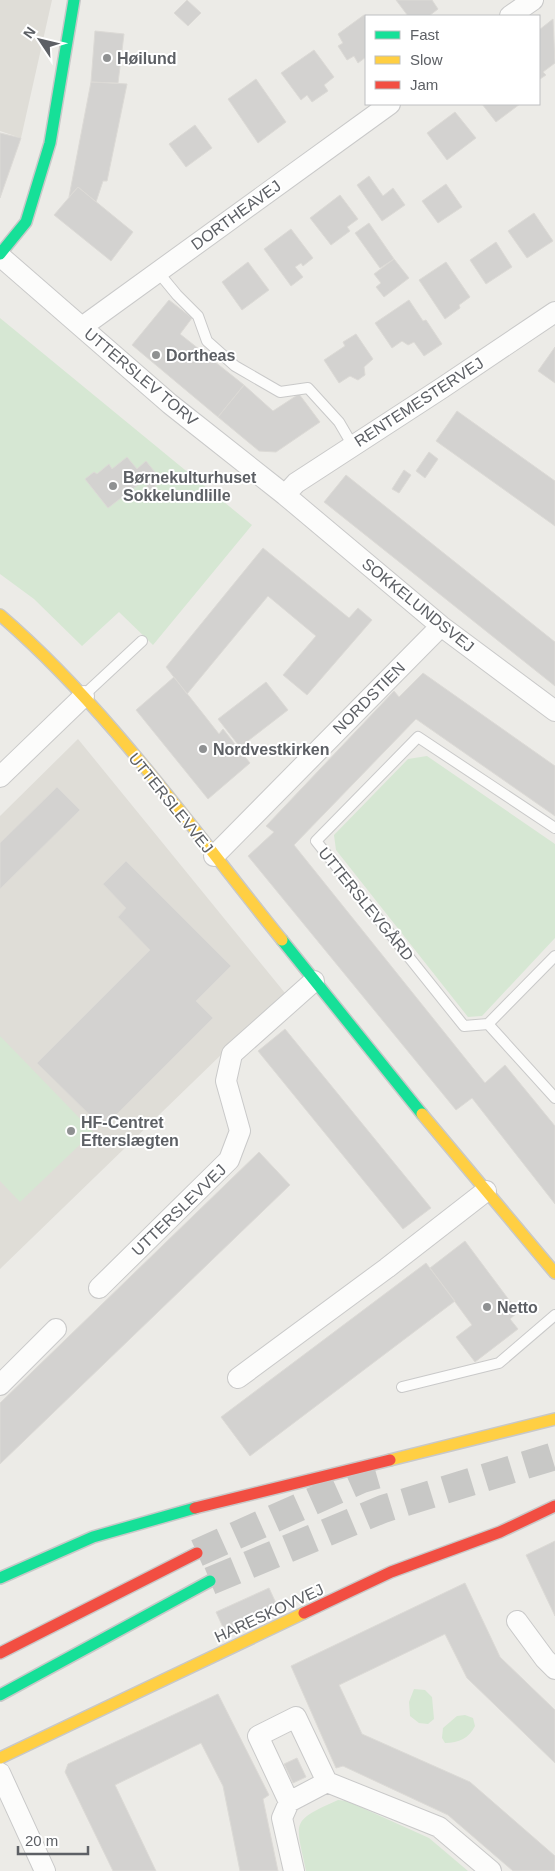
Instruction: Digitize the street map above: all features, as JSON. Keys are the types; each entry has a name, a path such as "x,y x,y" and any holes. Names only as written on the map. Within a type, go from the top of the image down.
{"street":[{"path":"0,255 26,222 50,143 74,0"},
{"path":"511,15 533,0"},
{"name":"DORTHEAVEJ","path":"82,327 389,105"},
{"name":"UTTERSLEV TORV","path":"0,255 170,404 285,495"},
{"name":"RENTEMESTERVEJ","path":"285,495 296,483 555,312"},
{"name":"SOKKELUNDSVEJ","path":"285,495 440,626 555,711"},
{"path":"0,615 32,641 84,696 0,777"},
{"name":"NORDSTIEN","path":"214,856 440,626"},
{"name":"UTTERSLEVVEJ","path":"84,696 314,981 555,1273"},
{"name":"UTTERSLEVVEJ","path":"99,1288 229,1160 240,1131 226,1080 232,1054 314,981"},
{"path":"238,1378 387,1268 486,1191"},
{"path":"0,1385 56,1329"},
{"path":"0,1578 93,1537 161,1517 555,1419"},
{"name":"HARESKOVVEJ","path":"0,1758 391,1572 500,1532 555,1506"},
{"path":"0,1653 197,1553"},
{"path":"0,1695 210,1581"},
{"path":"517,1621 545,1659 555,1669"},
{"path":"289,1802 258,1736 296,1717 327,1782 439,1827 491,1871"},
{"path":"0,1774 45,1871"},
{"path":"294,1871 282,1818 289,1802 327,1782"}],"lane":[{"path":"158,272 198,316 207,341 235,366 280,392 308,388 339,422 353,446"},
{"path":"84,696 142,640"},
{"name":"UTTERSLEVGÅRD","path":"488,1024 464,1026 316,841 418,737 555,828"},
{"path":"555,956 488,1024 555,1098"},
{"path":"402,1386 498,1364 555,1315"}],"shaded area":[{"path":"0,0 52,0 21,138 0,131"},
{"name":"HF-Centret Efterslægten","path":"78,739 285,993 0,1269 0,816"}],"green space":[{"path":"0,318 252,525 153,645 119,612 82,646 34,599 0,574"},
{"path":"427,756 555,844 555,938 482,1016 468,1017 336,850 334,835 408,759"},
{"path":"0,1036 93,1132 20,1202 0,1181"},
{"path":"414,1689 425,1690 432,1697 434,1719 428,1724 419,1723 410,1716 409,1702"},
{"path":"465,1715 473,1718 475,1726 473,1730 463,1739 445,1743 442,1738 443,1728 457,1716"},
{"path":"338,1800 347,1801 429,1838 468,1871 306,1871 300,1842 300,1825 311,1813"}],"building":[{"path":"187,0 201,13 188,26 174,13"},
{"path":"396,0 432,0 438,9 430,15 407,15"},
{"path":"364,15 365,58 358,63 354,56 347,60 338,46 343,43 338,34"},
{"path":"553,19 555,63 543,72 546,75 540,79 540,29"},
{"name":"Høilund","path":"95,31 124,34 118,83 91,82"},
{"path":"314,50 334,77 324,85 328,91 312,102 307,95 301,100 281,73"},
{"path":"256,79 286,122 258,143 228,99"},
{"path":"91,82 127,84 107,181 103,181 96,202 78,187 69,197"},
{"path":"483,105 519,105 496,122"},
{"path":"455,112 476,138 447,160 427,133"},
{"path":"195,125 212,148 186,167 169,144"},
{"path":"0,133 21,138 0,198"},
{"path":"369,176 383,196 393,188 405,205 382,221 357,185"},
{"path":"446,184 462,207 438,223 422,201"},
{"path":"78,187 133,232 111,261 54,215"},
{"path":"340,195 358,219 347,227 350,231 331,245 310,218"},
{"path":"534,213 553,241 527,258 508,231"},
{"path":"369,223 394,259 380,268 355,233"},
{"path":"291,229 313,258 303,266 301,263 295,267 303,277 291,286 264,249"},
{"path":"496,242 512,267 486,284 470,260"},
{"path":"394,259 409,278 384,297 376,287 381,283 374,274"},
{"path":"248,262 269,290 242,310 222,282"},
{"path":"446,262 470,297 459,305 460,308 445,319 419,280"},
{"path":"169,300 192,318 180,334 244,385 218,417 132,345"},
{"path":"409,300 423,321 426,320 442,344 424,356 414,342 408,345 402,341 392,348 375,323"},
{"path":"356,334 373,359 364,367 365,375 358,380 350,376 339,383 324,360 345,346 343,342"},
{"path":"555,347 555,383 538,371"},
{"path":"244,385 273,411 299,394 320,422 276,452 259,451 218,417"},
{"path":"457,411 555,481 555,526 436,441"},
{"path":"429,452 438,459 425,478 416,471"},
{"name":"Børnekulturhuset Sokkelundlille","path":"127,457 137,469 146,461 162,481 150,490 143,481 108,508 85,479 94,472 97,474 109,464 112,469"},
{"path":"404,470 411,475 399,493 392,489"},
{"path":"346,475 555,642 555,686 324,502"},
{"path":"263,548 349,618 358,608 372,620 307,695 283,675 316,636 268,596 187,694 166,667"},
{"path":"423,673 555,766 555,816 416,719 294,845 485,1083 505,1065 555,1126 555,1204 472,1098 456,1110 248,856 274,832 266,826 394,691 399,697"},
{"name":"Nordvestkirken","path":"174,677 219,734 223,729 250,763 208,799 136,710"},
{"path":"266,682 288,710 240,747 218,719"},
{"path":"57,787 80,810 0,889 0,843"},
{"path":"126,861 231,966 196,1001 213,1018 103,1128 37,1063 150,950 118,917 126,908 103,884"},
{"path":"285,1029 431,1208 403,1229 258,1051"},
{"path":"259,1152 290,1185 0,1464 0,1403"},
{"name":"Netto","path":"465,1241 518,1312 510,1319 518,1329 475,1362 456,1337 472,1325 430,1268"},
{"path":"426,1263 455,1301 250,1456 221,1417"},
{"path":"555,1541 555,1616 526,1555"},
{"path":"465,1583 500,1657 555,1710 555,1763 467,1678 445,1634 339,1685 362,1734 470,1782 555,1856 555,1871 513,1871 448,1815 343,1766 336,1768 291,1666"},
{"path":"269,1588 280,1612 227,1636 216,1612"},
{"path":"218,1694 269,1795 263,1799 278,1871 240,1871 223,1786 201,1743 115,1785 156,1871 113,1871 65,1772 68,1764"},
{"path":"297,1758 306,1777 293,1783 284,1764"}],"tunnel":[{"path":"210,1581 383,1509 555,1456"},
{"path":"197,1553 362,1479 386,1472"}],"traffic: fast":[{"path":"0,254 26,222 50,143 74,0"},
{"path":"282,940 422,1114"},
{"path":"0,1578 93,1537 195,1508"},
{"path":"0,1695 210,1581"}],"traffic: slow":[{"path":"0,615 40,651 113,730 182,813 282,940"},
{"path":"422,1114 555,1273"},
{"path":"390,1460 555,1419"},
{"path":"0,1758 304,1613"}],"traffic: jam":[{"path":"195,1508 390,1460"},
{"path":"304,1613 391,1572 500,1532 555,1506"},
{"path":"0,1653 197,1553"}],"place":[{"name":"Høilund","path":"107,58"},
{"name":"Dortheas","path":"156,355"},
{"name":"Børnekulturhuset Sokkelundlille","path":"113,486"},
{"name":"Nordvestkirken","path":"203,749"},
{"name":"HF-Centret Efterslægten","path":"71,1131"},
{"name":"Netto","path":"487,1307"}]}
